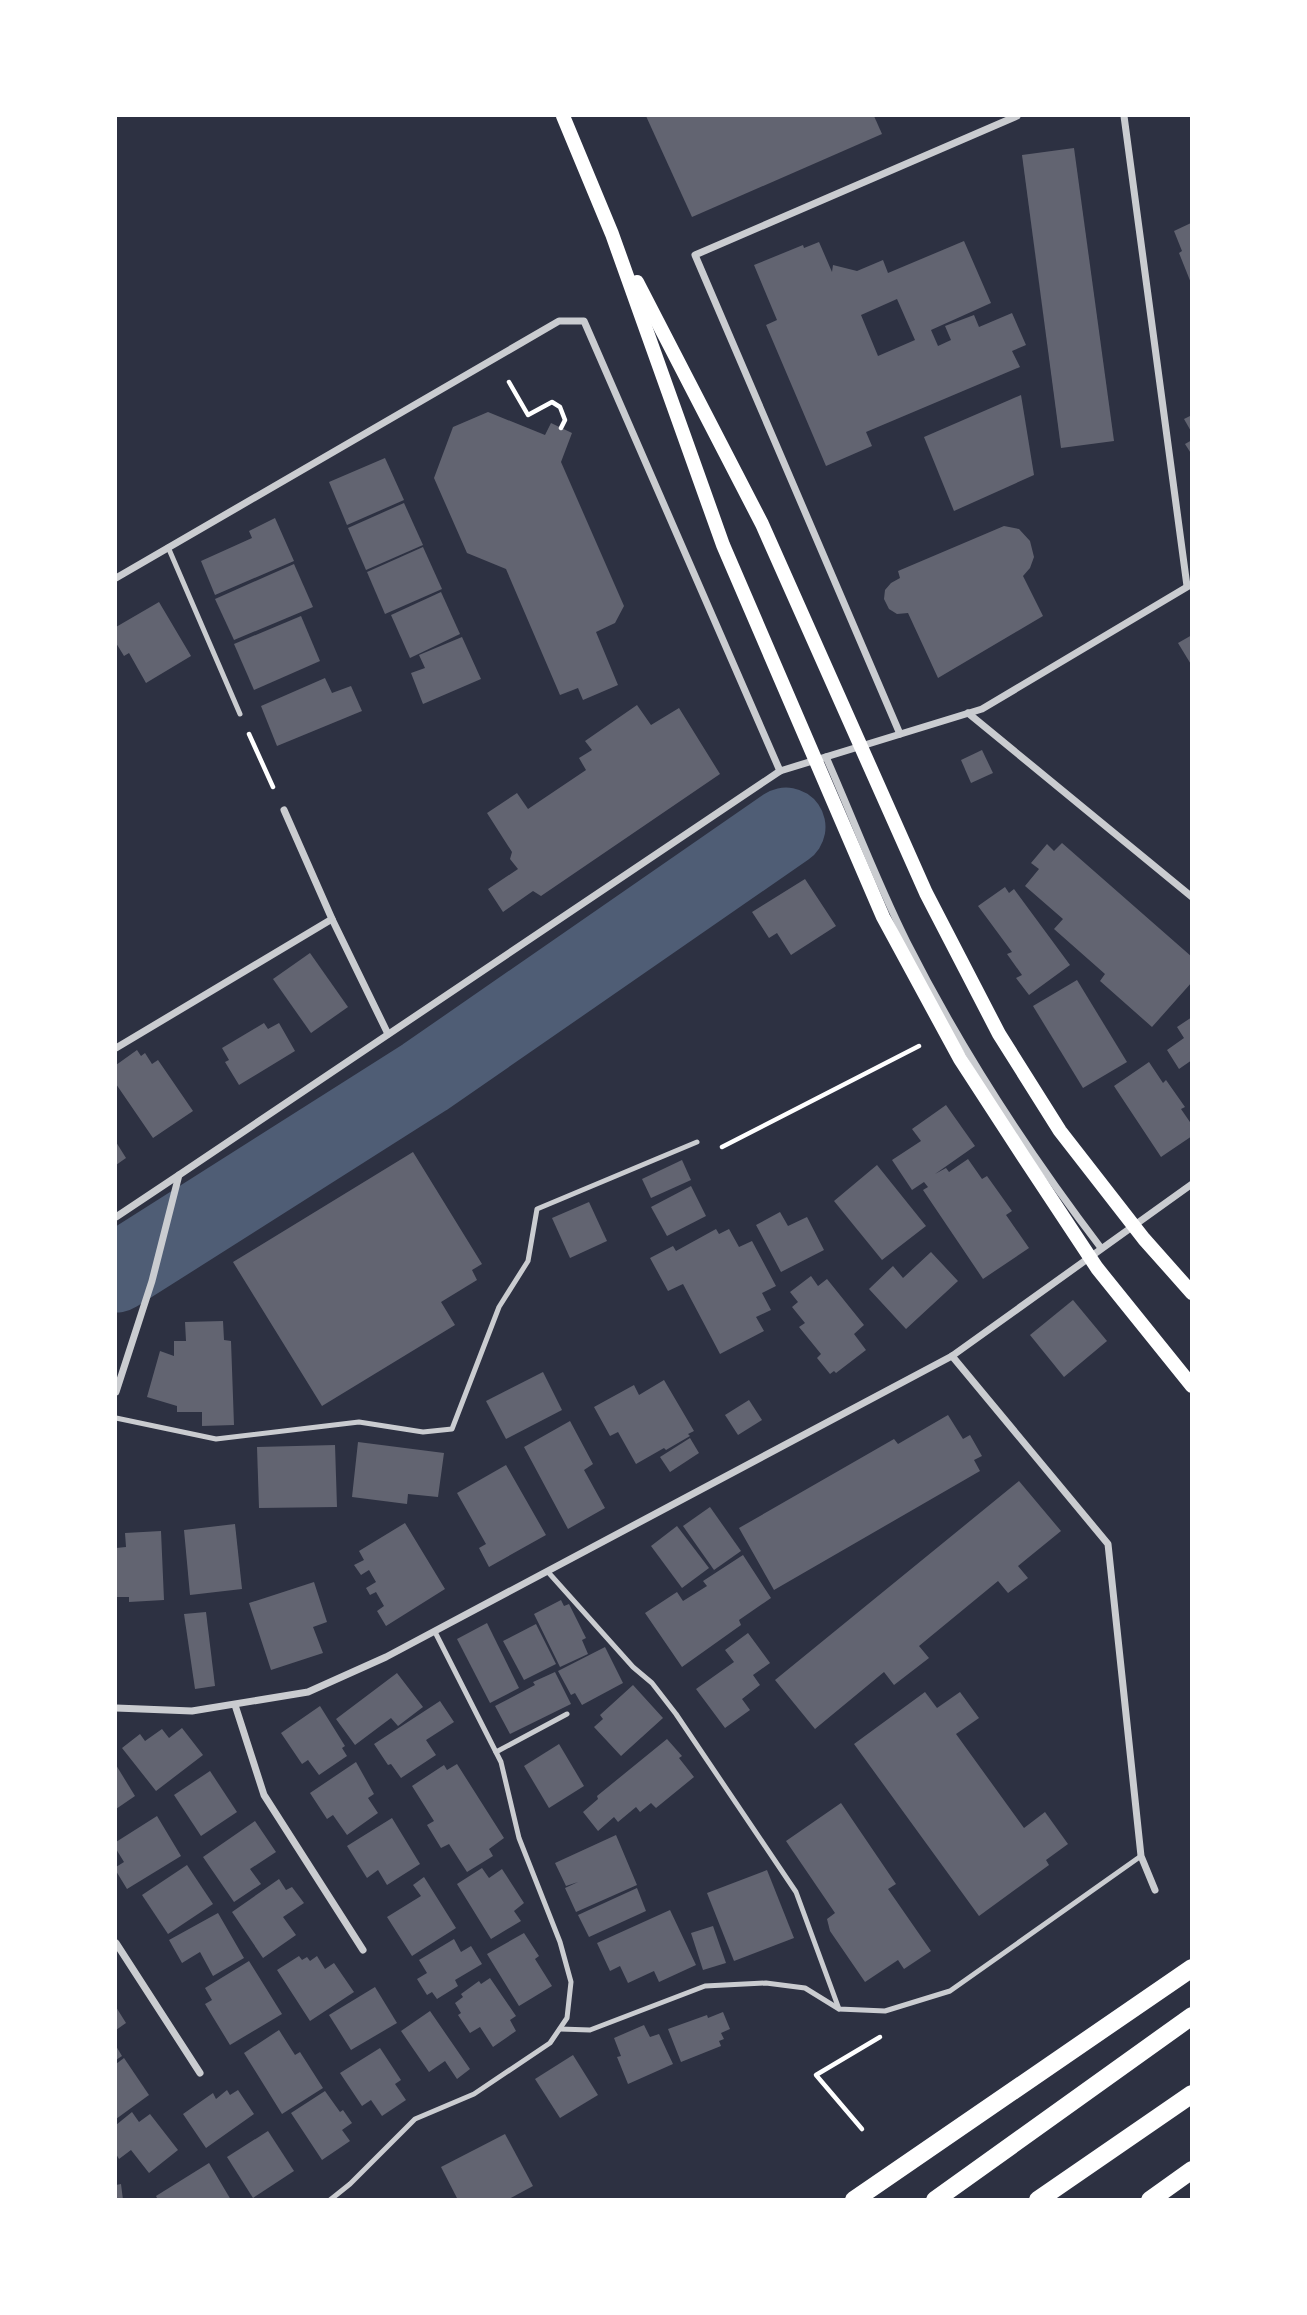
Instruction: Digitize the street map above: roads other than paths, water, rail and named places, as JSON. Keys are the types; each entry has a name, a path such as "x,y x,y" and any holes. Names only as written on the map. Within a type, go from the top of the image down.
{"main road":[{"path":"563,116 612,234 723,544 883,917 960,1059 1097,1268 1192,1386"},
{"path":"612,234 762,524 926,892 999,1034 1060,1131 1144,1239 1192,1293"},
{"path":"854,2200 1192,1968"},
{"path":"935,2200 1192,2016"},
{"path":"1038,2200 1192,2094"},
{"path":"1150,2200 1192,2170"}],"street":[{"path":"900,734 695,255 1017,116"},
{"path":"116,1217 780,771 982,709 1189,585 1125,116"},
{"path":"116,578 559,321 584,321 780,771"},
{"path":"968,713 1192,897"},
{"path":"826,757 907,942 954,1028 981,1076 1048,1178 1101,1248"},
{"path":"284,810 332,919 388,1034"},
{"path":"116,1048 332,919"},
{"path":"116,1392 152,1281 179,1175"},
{"path":"116,1708 192,1711 308,1692 435,1632 952,1356 1192,1184"},
{"path":"952,1356 1108,1544 1140,1856 1155,1890"},
{"path":"235,1704 264,1795 363,1950"},
{"path":"116,1943 200,2073"}],"lane":[{"path":"168,547 240,714"},
{"path":"116,1418 216,1439 359,1422 423,1433 452,1429 499,1307 528,1261 537,1209 697,1142"},
{"path":"548,1572 634,1667 652,1683 676,1714 796,1892 839,2009"},
{"path":"330,2200 350,2184 415,2119 474,2094 550,2043 567,2018 571,1982 560,1942 519,1838 501,1762 435,1632"},
{"path":"496,1752 567,1714"},
{"path":"560,2029 590,2030 705,1986 766,1983 805,1988 839,2009 885,2011 950,1991 1140,1856"}],"waterway":[{"path":"116,1273 425,1077 786,827"}]}
